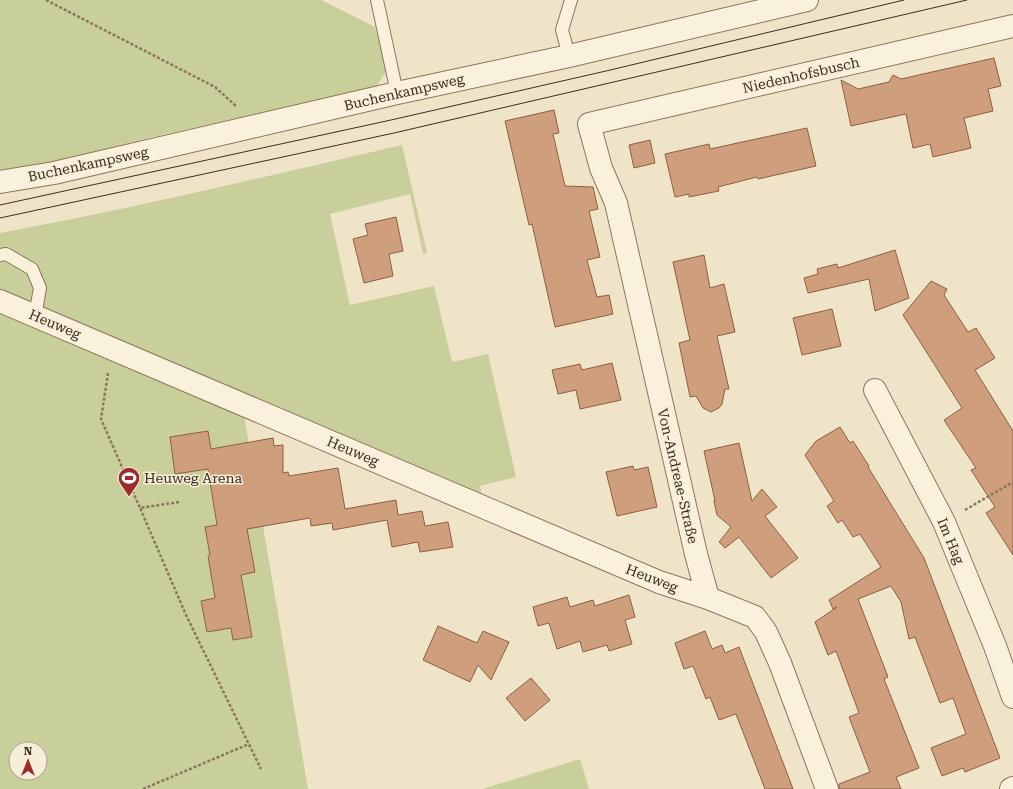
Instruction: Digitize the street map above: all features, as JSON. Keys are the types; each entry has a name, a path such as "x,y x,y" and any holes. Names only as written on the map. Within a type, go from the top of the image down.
{"street":[{"name":"Buchenkampsweg","path":"0,182 54,173 397,93 569,56 807,0"},
{"name":"Niedenhofsbusch","path":"590,124 1013,26"},
{"name":"Von-Andreae-Straße","path":"590,124 601,168 616,203 694,546 708,598"},
{"name":"Heuweg","path":"0,301 659,582 708,598"},
{"name":"Im Hag","path":"875,390 944,522 995,646 1013,697"},
{"path":"708,598 755,617 766,632 780,663 827,789"}],"lane":[{"path":"377,0 397,93"},
{"path":"569,56 562,30 571,0"},
{"path":"0,255 6,254 32,269 40,288 35,316"}],"path":[{"path":"46,0 215,88 237,107 246,128"},
{"path":"113,349 101,418 186,615 261,769"},
{"path":"944,522 1013,482"},
{"path":"140,508 179,502"},
{"path":"143,789 249,744"}],"green space":[{"path":"0,0 321,0 375,27 387,70 376,87 157,136 53,162 0,172"},
{"path":"402,145 427,253 423,254 410,194 330,214 350,305 434,286 452,362 488,354 516,477 480,486 482,496 187,371 0,289 0,233 252,180"},
{"name":"Heuweg Arena","path":"0,311 243,409 308,789 0,789"},
{"path":"580,759 589,789 482,789"}],"building":[{"path":"994,58 1001,86 988,89 993,111 964,118 971,148 933,157 930,144 913,148 906,114 851,126 841,80 858,89 889,82 893,75 901,79"},
{"path":"554,110 559,133 553,134 565,186 593,187 598,209 589,211 600,257 587,260 597,297 609,295 613,314 555,327 532,224 529,225 505,121"},
{"path":"807,128 816,166 758,179 757,177 718,187 719,191 689,197 689,194 675,197 665,154 709,144 710,149"},
{"path":"650,140 655,163 634,168 629,145"},
{"path":"396,217 403,251 389,254 393,276 364,283 353,239 368,235 365,224"},
{"path":"895,250 909,298 875,311 869,279 808,293 804,278 818,274 817,269 837,264 838,268"},
{"path":"704,255 710,288 724,284 735,332 717,336 729,389 725,389 722,404 719,408 711,412 703,408 696,396 690,397 679,343 690,340 673,262"},
{"path":"931,281 947,289 944,295 968,332 976,328 995,358 975,370 1013,431 1013,555 986,513 995,507 971,470 976,468 944,420 962,408 903,315"},
{"path":"832,309 841,346 802,355 793,318"},
{"path":"612,363 621,400 580,409 576,390 558,394 552,370 580,364 582,370"},
{"path":"840,427 850,443 853,441 924,558 1000,758 965,772 963,768 942,776 931,748 966,734 953,698 940,703 915,637 909,639 901,602 891,586 858,599 888,677 884,679 919,768 896,777 901,789 839,789 839,784 870,772 849,717 859,713 836,651 828,655 815,622 837,607 833,609 829,600 881,567 860,534 853,537 842,520 838,523 827,506 834,501 805,455 816,441"},
{"path":"208,431 211,449 273,438 274,446 283,445 283,473 288,472 289,476 338,468 345,509 396,500 398,515 422,511 425,526 448,522 453,547 420,552 418,542 392,547 387,520 333,530 332,523 311,526 310,518 247,529 255,572 241,575 252,637 233,640 231,628 207,632 201,601 215,598 205,527 217,525 208,469 175,474 170,437"},
{"path":"739,443 752,501 762,489 777,507 765,516 798,558 771,578 739,537 725,548 719,542 731,527 717,515 704,451"},
{"path":"633,466 634,470 648,467 657,507 617,516 606,472"},
{"path":"629,595 635,617 625,620 632,644 609,651 607,645 583,652 580,641 557,649 549,623 538,626 533,607 567,597 570,607 593,600 595,606"},
{"path":"438,626 477,643 483,631 509,642 491,680 478,665 470,682 423,660"},
{"path":"705,631 712,649 722,645 725,653 739,647 793,789 765,789 736,714 719,720 710,697 706,699 693,666 684,669 675,643"},
{"path":"531,678 550,700 525,721 506,698"}],"tram line":[{"path":"0,205 391,120 606,71 904,0"},
{"path":"0,218 394,133 967,0"}],"place":[{"name":"Heuweg Arena","path":"129,498"}]}
